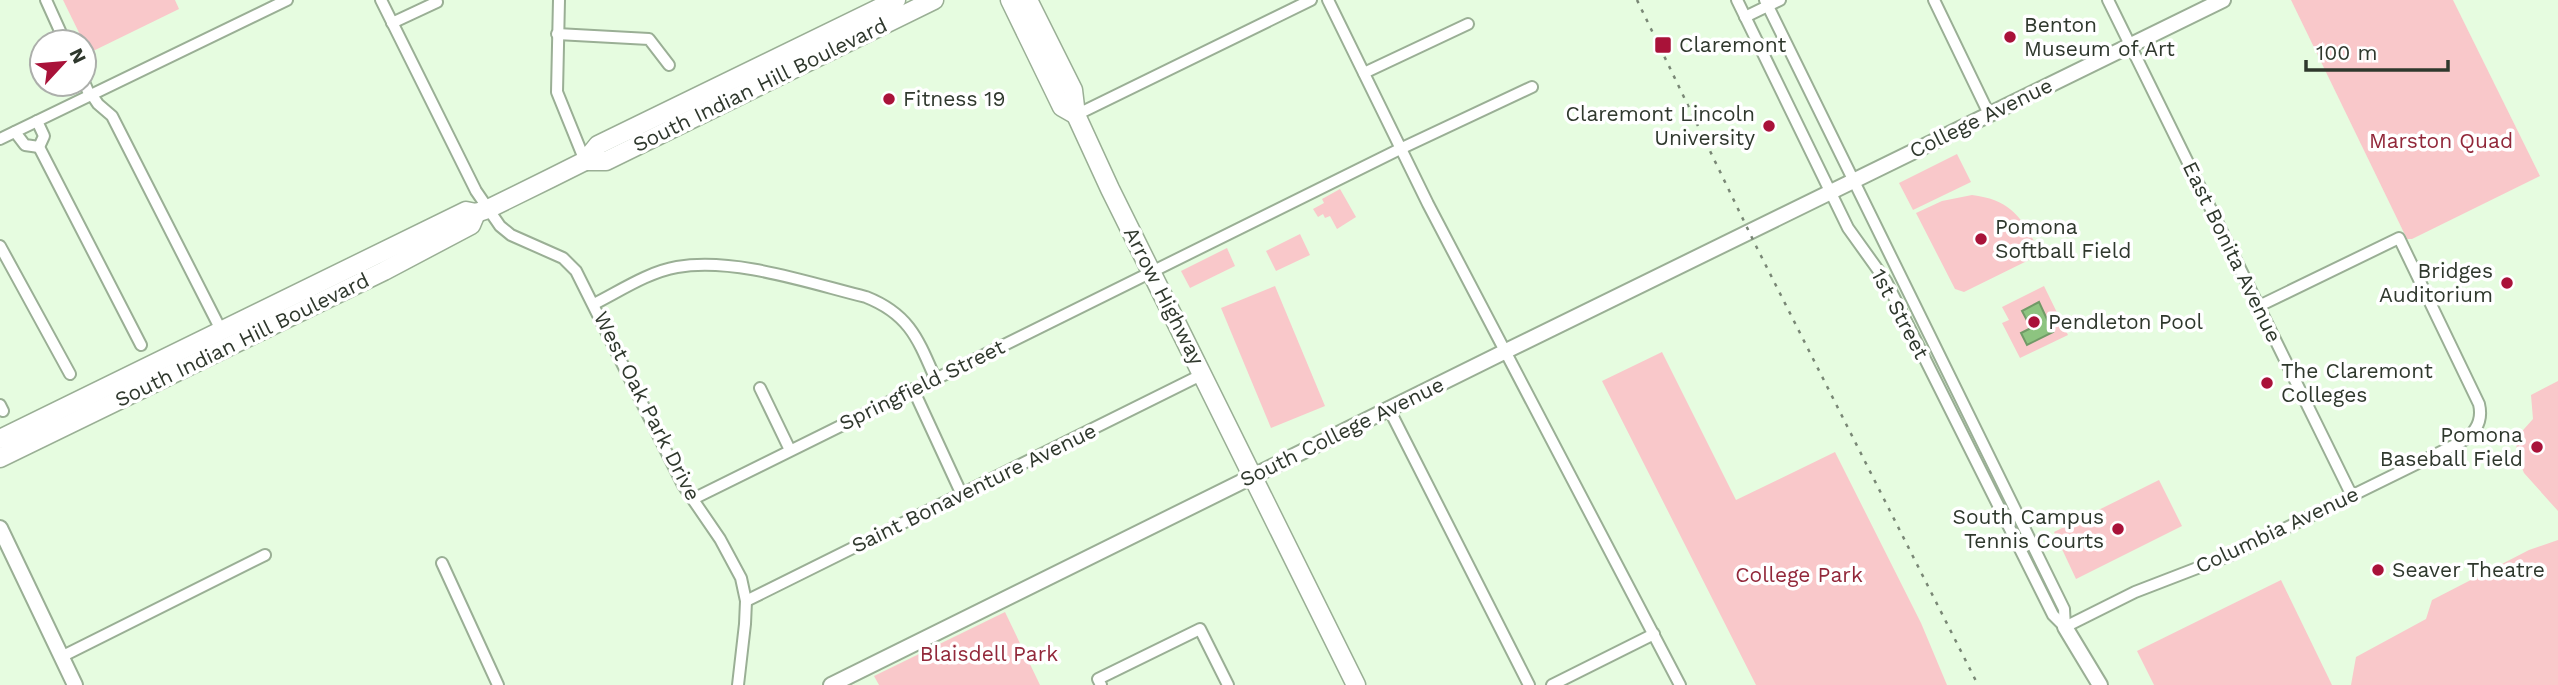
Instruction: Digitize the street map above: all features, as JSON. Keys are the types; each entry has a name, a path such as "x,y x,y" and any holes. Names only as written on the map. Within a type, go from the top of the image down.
{"main road":[{"name":"South Indian Hill Boulevard","path":"0,439 466,211 482,211 585,161 598,145 896,0"},
{"name":"South Indian Hill Boulevard","path":"585,161 606,161 934,0"},
{"name":"Arrow Highway","path":"1010,0 1062,107 1076,115"},
{"name":"Arrow Highway","path":"1028,0 1073,90 1076,115 1356,685"},
{"name":"South Indian Hill Boulevard","path":"0,458 395,265 471,225 482,211"}],"street":[{"path":"46,0 59,28"},
{"path":"98,92 287,0"},
{"name":"West Oak Park Drive","path":"381,0 476,191 482,211 511,235 562,258 576,271 683,485 720,539 741,578 746,601 738,685"},
{"path":"559,0 557,92 585,161"},
{"path":"1076,115 1311,0"},
{"path":"1328,0 1400,149 1680,685"},
{"name":"1st Street","path":"1737,0 1848,228 1886,281 2053,615 2064,626 2100,685"},
{"path":"1745,17 1767,3 1780,0"},
{"path":"1934,0 1989,114"},
{"name":"East Bonita Avenue","path":"2108,0 2352,496"},
{"name":"College Avenue","path":"1854,181 2223,0"},
{"path":"392,23 437,2"},
{"name":"1st Street","path":"1767,3 2064,609 2064,626"},
{"path":"1364,73 1468,24"},
{"path":"557,34 649,39 669,65"},
{"name":"Springfield Street","path":"693,499 1151,271 1532,87"},
{"path":"0,139 85,98"},
{"path":"93,98 112,116 221,330"},
{"path":"37,121 44,136 39,147"},
{"path":"15,132 25,145 39,147"},
{"path":"39,147 141,345"},
{"name":"South College Avenue","path":"831,685 1854,181"},
{"name":"Columbia Avenue","path":"2064,626 2135,592 2231,555 2352,496 2461,442 2474,432 2481,420 2479,404 2399,238 2259,306"},
{"path":"0,246 69,374"},
{"path":"594,304 647,276 676,267 732,265 866,297 883,304 911,327 935,378"},
{"name":"Saint Bonaventure Avenue","path":"746,601 1203,374"},
{"path":"760,388 790,450"},
{"path":"913,389 962,495"},
{"path":"1389,409 1529,685"},
{"path":"0,528 75,685"},
{"path":"61,657 265,555"},
{"path":"442,563 498,685"},
{"path":"1099,682 1200,629 1228,685"},
{"path":"1552,685 1654,634"}],"green space":[{"path":"63,0 175,0 179,9 98,49 98,28 77,28"},
{"name":"Marston Quad","path":"2291,0 2453,0 2540,176 2412,239 2407,239"},
{"path":"1957,154 1971,182 1913,210 1899,183"},
{"path":"1340,189 1356,217 1337,229 1330,216 1325,218 1323,214 1318,217 1313,209 1324,203 1322,199"},
{"name":"Pomona Softball Field","path":"1972,195 2007,207 2022,222 2041,254 1964,292 1955,289 1916,213 1942,201"},
{"path":"1300,234 1310,255 1276,271 1266,251"},
{"path":"1227,248 1235,266 1190,288 1181,271"},
{"path":"1275,286 1325,406 1271,428 1221,308"},
{"name":"Pendleton Pool","path":"2044,286 2068,335 2020,358 2002,323 2009,320 2002,307"},
{"name":"College Park","path":"1662,352 1736,500 1835,452 1921,623 1947,685 1756,685 1602,381"},
{"name":"Pomona Baseball Field","path":"2558,381 2558,511 2524,473 2517,456 2516,438 2533,419 2531,395"},
{"name":"South Campus Tennis Courts","path":"2159,480 2182,526 2076,579 2054,532"},
{"path":"2558,540 2558,685 2351,685 2356,657 2426,619 2432,600 2529,550"},
{"path":"2281,580 2332,685 2154,685 2137,651"},
{"name":"Blaisdell Park","path":"1005,612 1040,685 879,685 874,676"}],"shaded area":[{"path":"2039,302 2053,332 2027,345 2021,333 2031,328 2022,311"}],"railway":[{"path":"1637,0 1755,244 1978,685"}],"place":[{"name":"Benton Museum of Art","path":"2010,37"},
{"name":"Claremont","path":"1663,45"},
{"name":"Fitness 19","path":"889,99"},
{"name":"Claremont Lincoln University","path":"1769,126"},
{"name":"Pomona Softball Field","path":"1981,239"},
{"name":"Bridges Auditorium","path":"2507,283"},
{"name":"Pendleton Pool","path":"2034,322"},
{"name":"The Claremont Colleges","path":"2267,383"},
{"name":"Pomona Baseball Field","path":"2537,447"},
{"name":"South Campus Tennis Courts","path":"2118,529"},
{"name":"Seaver Theatre","path":"2378,570"}]}
